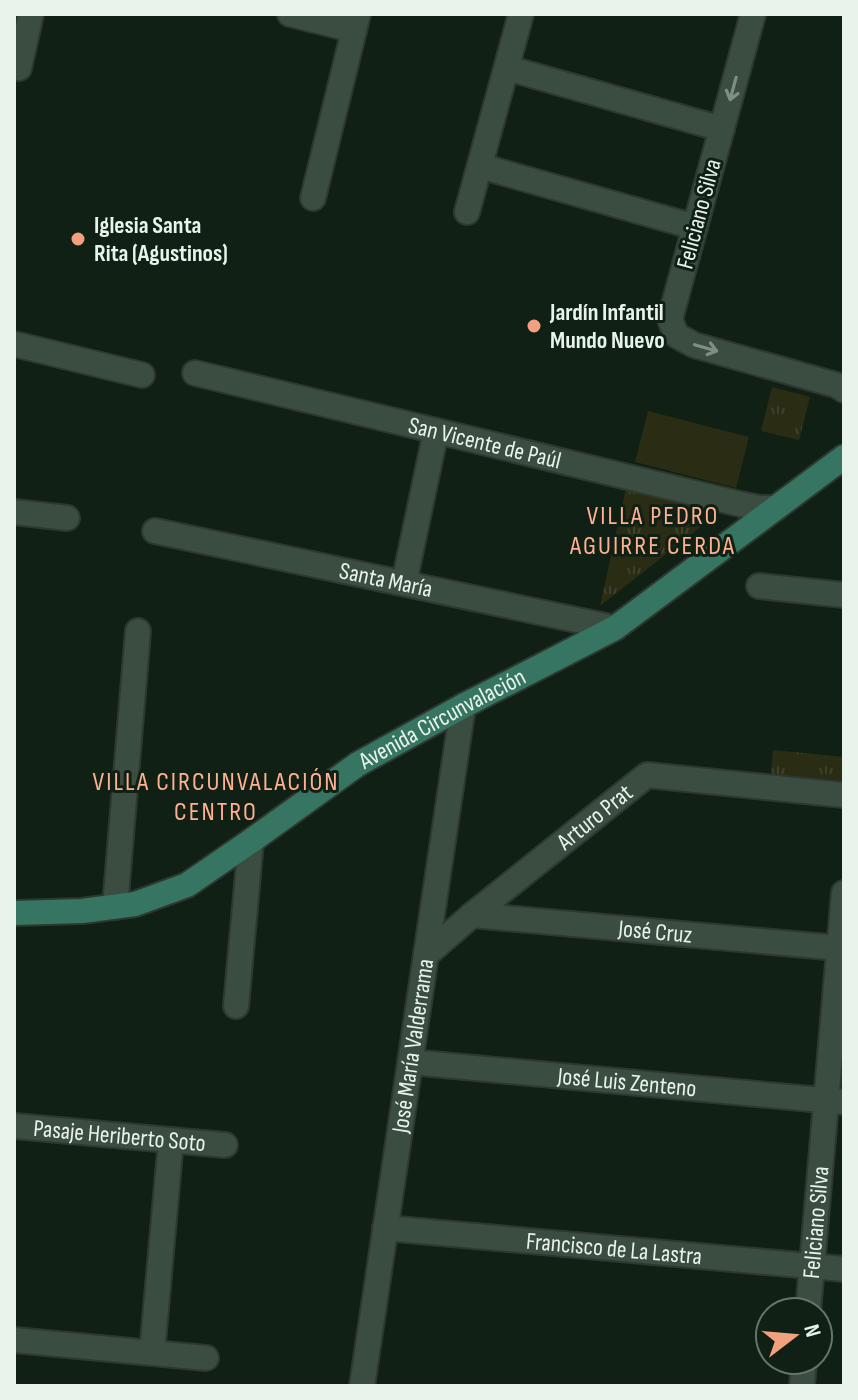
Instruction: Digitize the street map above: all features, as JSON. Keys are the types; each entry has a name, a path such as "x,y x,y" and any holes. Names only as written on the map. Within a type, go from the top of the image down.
{"street":[{"path":"19,68 31,14"},
{"path":"290,14 356,22 313,198"},
{"path":"467,212 521,14"},
{"name":"Feliciano Silva","path":"753,14 670,319 676,335 694,345 836,385 844,390"},
{"path":"507,68 722,129"},
{"path":"480,166 695,227"},
{"path":"14,344 142,375"},
{"name":"San Vicente de Paúl","path":"195,373 740,504 776,508"},
{"path":"404,583 436,431"},
{"name":"Avenida Circunvalación","path":"14,913 82,911 135,904 187,885 358,764 615,628 844,457"},
{"path":"14,512 67,518"},
{"name":"Santa María","path":"155,531 615,628"},
{"path":"759,586 844,595"},
{"path":"115,907 138,631"},
{"name":"José María Valderrama","path":"362,1386 463,706"},
{"name":"Arturo Prat","path":"426,955 647,775 844,795"},
{"path":"236,1006 251,841"},
{"name":"Feliciano Silva","path":"809,1296 835,1101 844,893"},
{"name":"José Cruz","path":"472,915 841,942"},
{"name":"José Luis Zenteno","path":"410,1062 835,1101"},
{"name":"Pasaje Heriberto Soto","path":"14,1126 225,1145"},
{"path":"152,1353 171,1140"},
{"name":"Francisco de La Lastra","path":"385,1228 844,1269"},
{"path":"14,1340 206,1358"}],"green space":[{"path":"772,387 810,397 799,440 761,431"},
{"path":"648,411 749,437 736,488 635,462"},
{"path":"626,488 721,511 600,606"},
{"path":"773,750 844,757 844,781 771,774"}],"place":[{"name":"Iglesia Santa Rita (Agustinos)","path":"78,239"},
{"name":"Jardín Infantil Mundo Nuevo","path":"534,326"}],"district":[{"name":"VILLA PEDRO AGUIRRE CERDA","path":"653,531"},
{"name":"VILLA CIRCUNVALACIÓN CENTRO","path":"216,797"}]}
